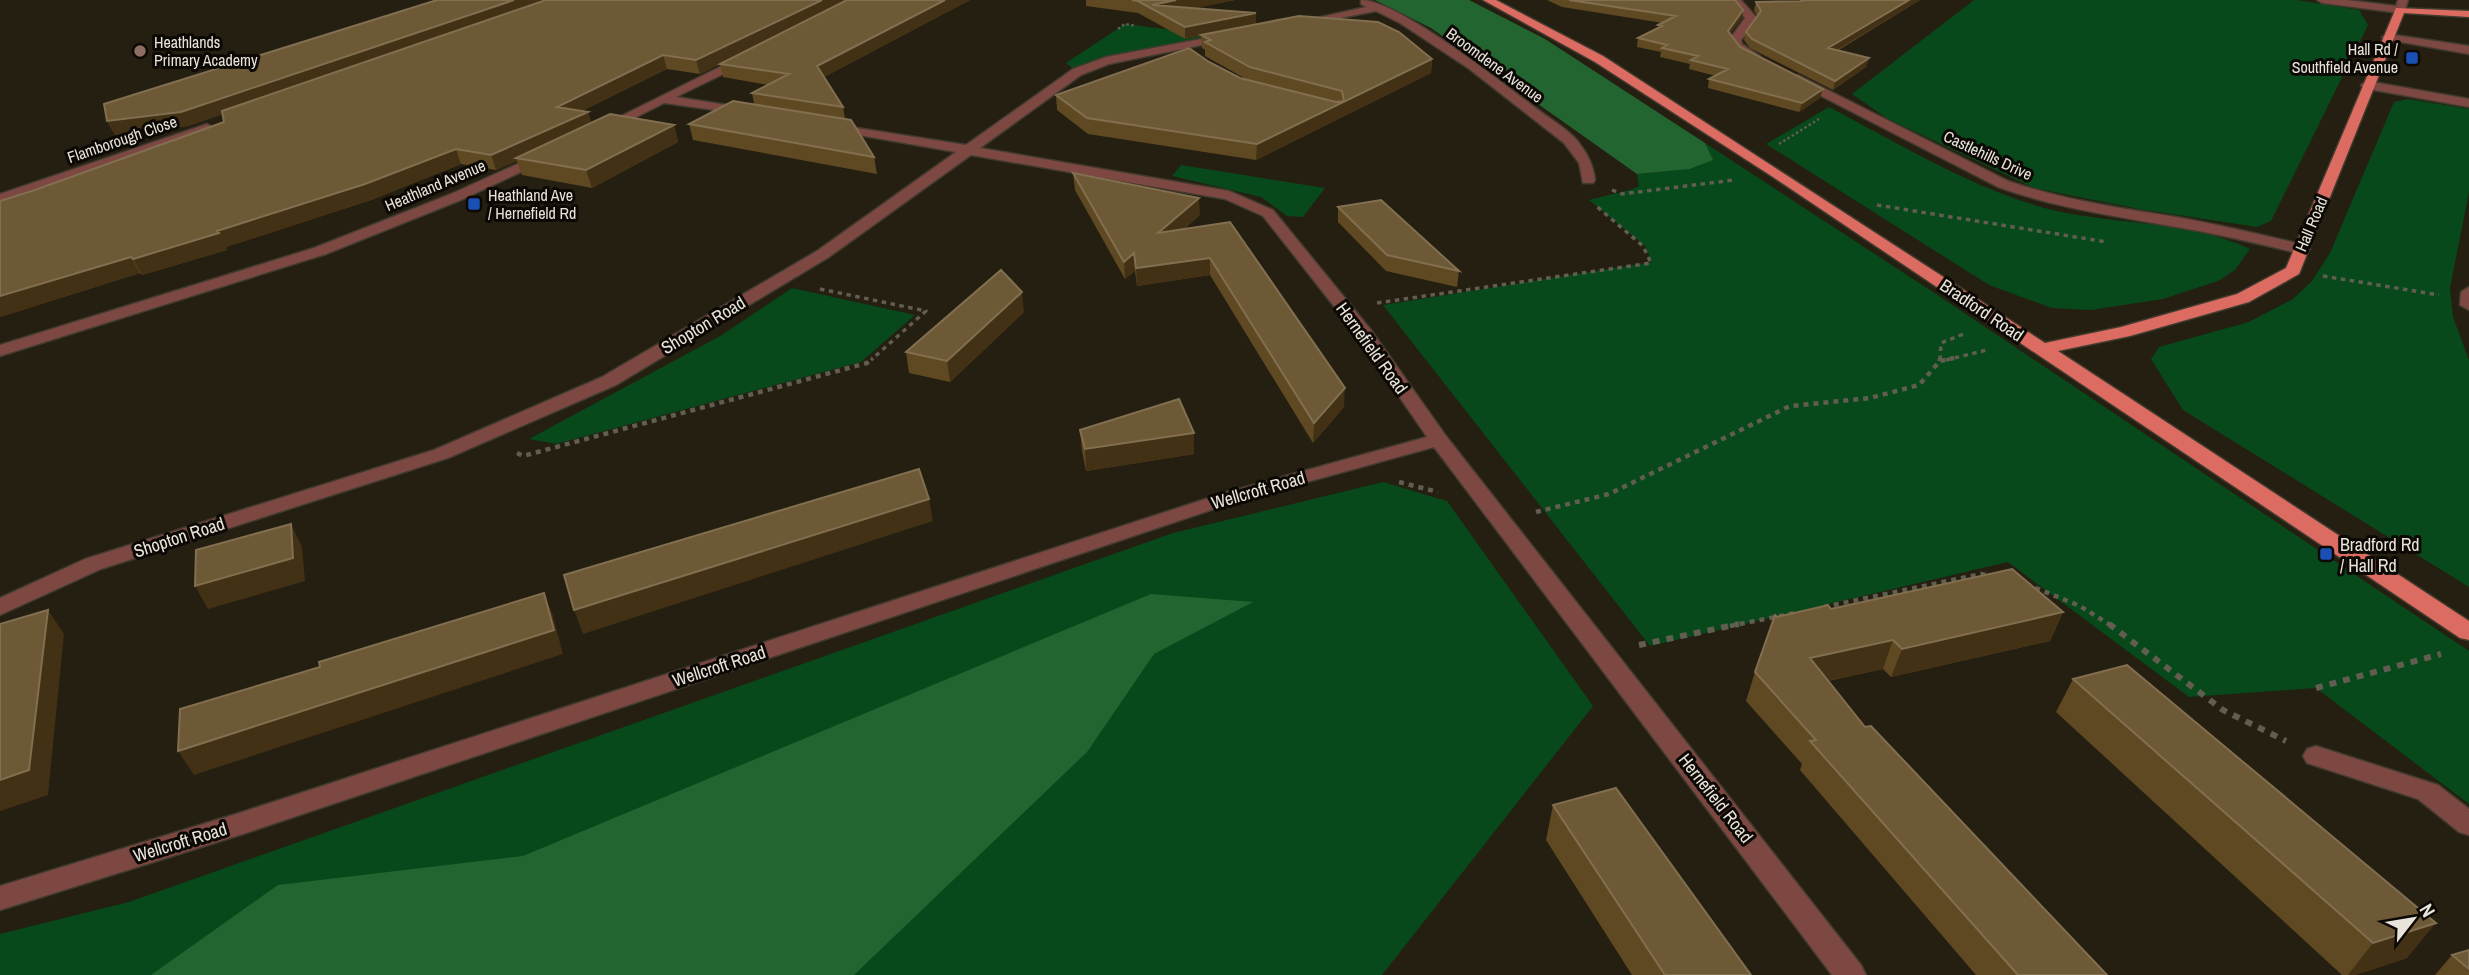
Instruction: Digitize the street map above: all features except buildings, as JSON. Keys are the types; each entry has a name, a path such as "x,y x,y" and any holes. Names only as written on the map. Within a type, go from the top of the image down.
{"main road":[{"name":"Bradford Road","path":"1488,0 1599,59 1778,174 2469,632"},
{"path":"2402,5 2469,14"},
{"name":"Hall Road","path":"2042,349 2124,332 2243,298 2293,271 2402,5"}],"street":[{"name":"Broomdene Avenue","path":"1359,0 1405,21 1472,65 1569,140 1586,163 1588,180"},
{"path":"2322,0 2402,5"},
{"path":"1744,3 1751,18 1749,25 1735,40 1737,46 1765,64"},
{"path":"1280,27 1377,8"},
{"name":"Shopton Road","path":"0,607 93,565 441,454 609,381 822,254 1077,72 1106,61 1243,34"},
{"path":"2388,37 2469,50"},
{"path":"1180,46 1197,59"},
{"path":"587,136 757,52"},
{"name":"Castlehills Drive","path":"1787,74 2003,184 2032,195 2098,210 2209,228 2302,249"},
{"path":"2367,85 2469,103"},
{"path":"662,99 768,116"},
{"name":"Hernefield Road","path":"808,122 1229,195 1268,213 1365,334 1439,440 1850,975"},
{"name":"Flamborough Close","path":"4,194 221,124"},
{"name":"Heathland Avenue","path":"0,351 320,251 456,197 562,148"},
{"name":"Wellcroft Road","path":"0,898 236,825 1231,497 1439,440"},
{"path":"2316,756 2428,792 2469,824"}],"path":[{"path":"1769,150 1844,104"},
{"path":"1370,304 1651,263 1643,246 1587,197 1588,180 1622,194 1778,174"},
{"path":"1877,205 2119,243"},
{"path":"2293,271 2469,299"},
{"path":"486,434 523,456 867,363 926,311 778,280"},
{"path":"1535,512 1609,494 1790,406 1870,398 1919,385 1940,361 1941,344 1997,320"},
{"path":"1817,608 1981,573 1993,576"},
{"path":"2017,582 2052,590 2084,608 2224,710 2316,756"},
{"path":"1639,645 1803,611"},
{"path":"2316,688 2432,656"}],"green space":[{"path":"1375,0 1469,0 1545,39 1705,143 1713,160 1690,169 1637,174 1431,28"},
{"path":"1974,0 2297,0 2359,10 2368,25 2271,221 2257,227 2139,209 2034,188 1888,119 1852,94"},
{"path":"1125,24 1230,37 1106,61 1077,72 1066,63"},
{"path":"2408,99 2469,109 2469,192 2450,288 2453,317 2469,360 2469,587 2183,410 2151,359 2159,347 2249,322 2293,299 2312,281 2330,253 2394,102"},
{"path":"1829,107 1940,166 2027,203 2081,216 2180,228 2204,233 2250,249 2235,270 2218,281 2163,299 2091,310 2052,308 1989,285 1766,144"},
{"path":"1705,143 1936,294 2469,651 2469,804 2316,688 2189,697 2008,562 1650,646 1383,305 1652,262 1645,246 1589,200 1639,186 1637,174 1690,169 1712,160"},
{"path":"1181,165 1325,188 1303,217 1287,216 1261,197 1172,176"},
{"path":"792,288 915,315 861,362 556,444 529,439 722,335"},
{"path":"1383,482 1447,501 1593,706 1382,975 0,975 0,934 129,902 1173,533"},
{"path":"1151,594 1253,602 1154,654 1087,752 854,975 151,975 278,885 523,856"}],"place":[{"name":"Heathlands Primary Academy","path":"140,51"},
{"name":"Hall Rd / Southfield Avenue","path":"2412,58"},
{"name":"Heathland Ave / Hernefield Rd","path":"474,204"},
{"name":"Bradford Rd / Hall Rd","path":"2326,554"}]}
